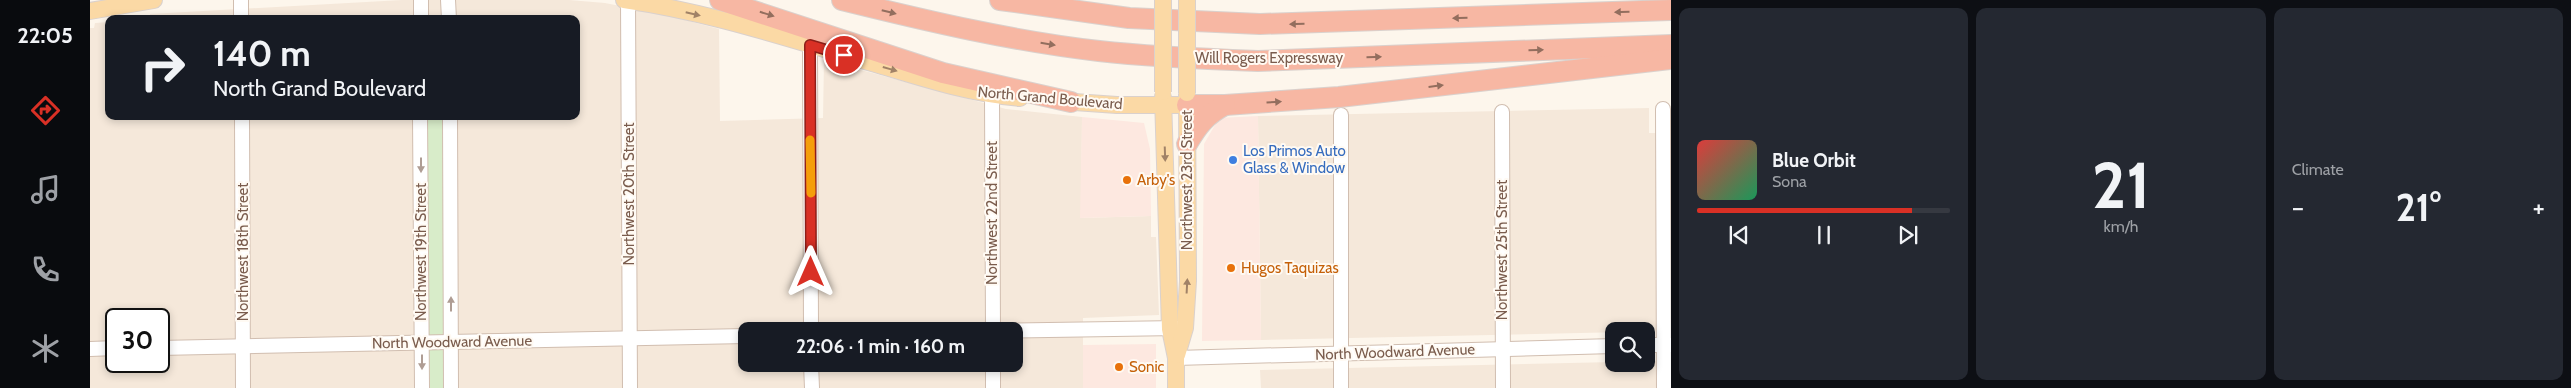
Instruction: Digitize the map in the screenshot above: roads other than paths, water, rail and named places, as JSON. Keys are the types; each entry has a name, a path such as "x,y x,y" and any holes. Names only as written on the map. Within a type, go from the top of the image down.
{"highway":[{"path":"720,0 943,73 1071,102"},
{"name":"Will Rogers Expressway","path":"842,0 928,21 1021,40 1099,51 1216,60 1258,61 1671,45"},
{"path":"1000,0 1129,18 1260,24 1671,10"},
{"path":"1187,99 1225,105 1339,97 1671,59"},
{"path":"1187,144 1208,113 1225,105"}],"main road":[{"path":"90,11 154,0"},
{"name":"North Grand Boulevard","path":"624,0 689,13 810,45 930,80 992,95 1071,102 1187,99"},
{"name":"Northwest 23rd Street","path":"1162,0 1163,99 1178,328 1176,388"},
{"name":"Northwest 23rd Street","path":"1178,328 1188,281 1187,0"}],"street":[{"path":"241,0 242,15"},
{"path":"421,0 421,15"},
{"path":"448,0 449,15"},
{"name":"Northwest 20th Street","path":"628,1 630,388"},
{"path":"810,45 811,322"},
{"name":"Northwest 22nd Street","path":"992,95 993,322"},
{"path":"1663,109 1668,345 1664,388"},
{"name":"Northwest 25th Street","path":"1502,112 1503,388"},
{"path":"1341,115 1341,388"},
{"name":"Northwest 18th Street","path":"242,120 243,388"},
{"name":"Northwest 19th Street","path":"420,120 422,388"},
{"name":"Northwest 19th Street","path":"450,120 451,388"},
{"path":"1023,331 1178,328"},
{"name":"North Woodward Avenue","path":"170,348 738,336"},
{"path":"1655,345 1668,345"},
{"name":"North Woodward Avenue","path":"1176,358 1605,346"},
{"path":"90,349 105,348"},
{"path":"812,372 812,388"},
{"path":"993,372 993,388"}],"place":[{"name":"Los Primos Auto Glass & Window","path":"1233,160"},
{"name":"Arby's","path":"1127,180"},
{"name":"Hugos Taquizas","path":"1231,268"},
{"name":"Sonic","path":"1119,367"}]}
